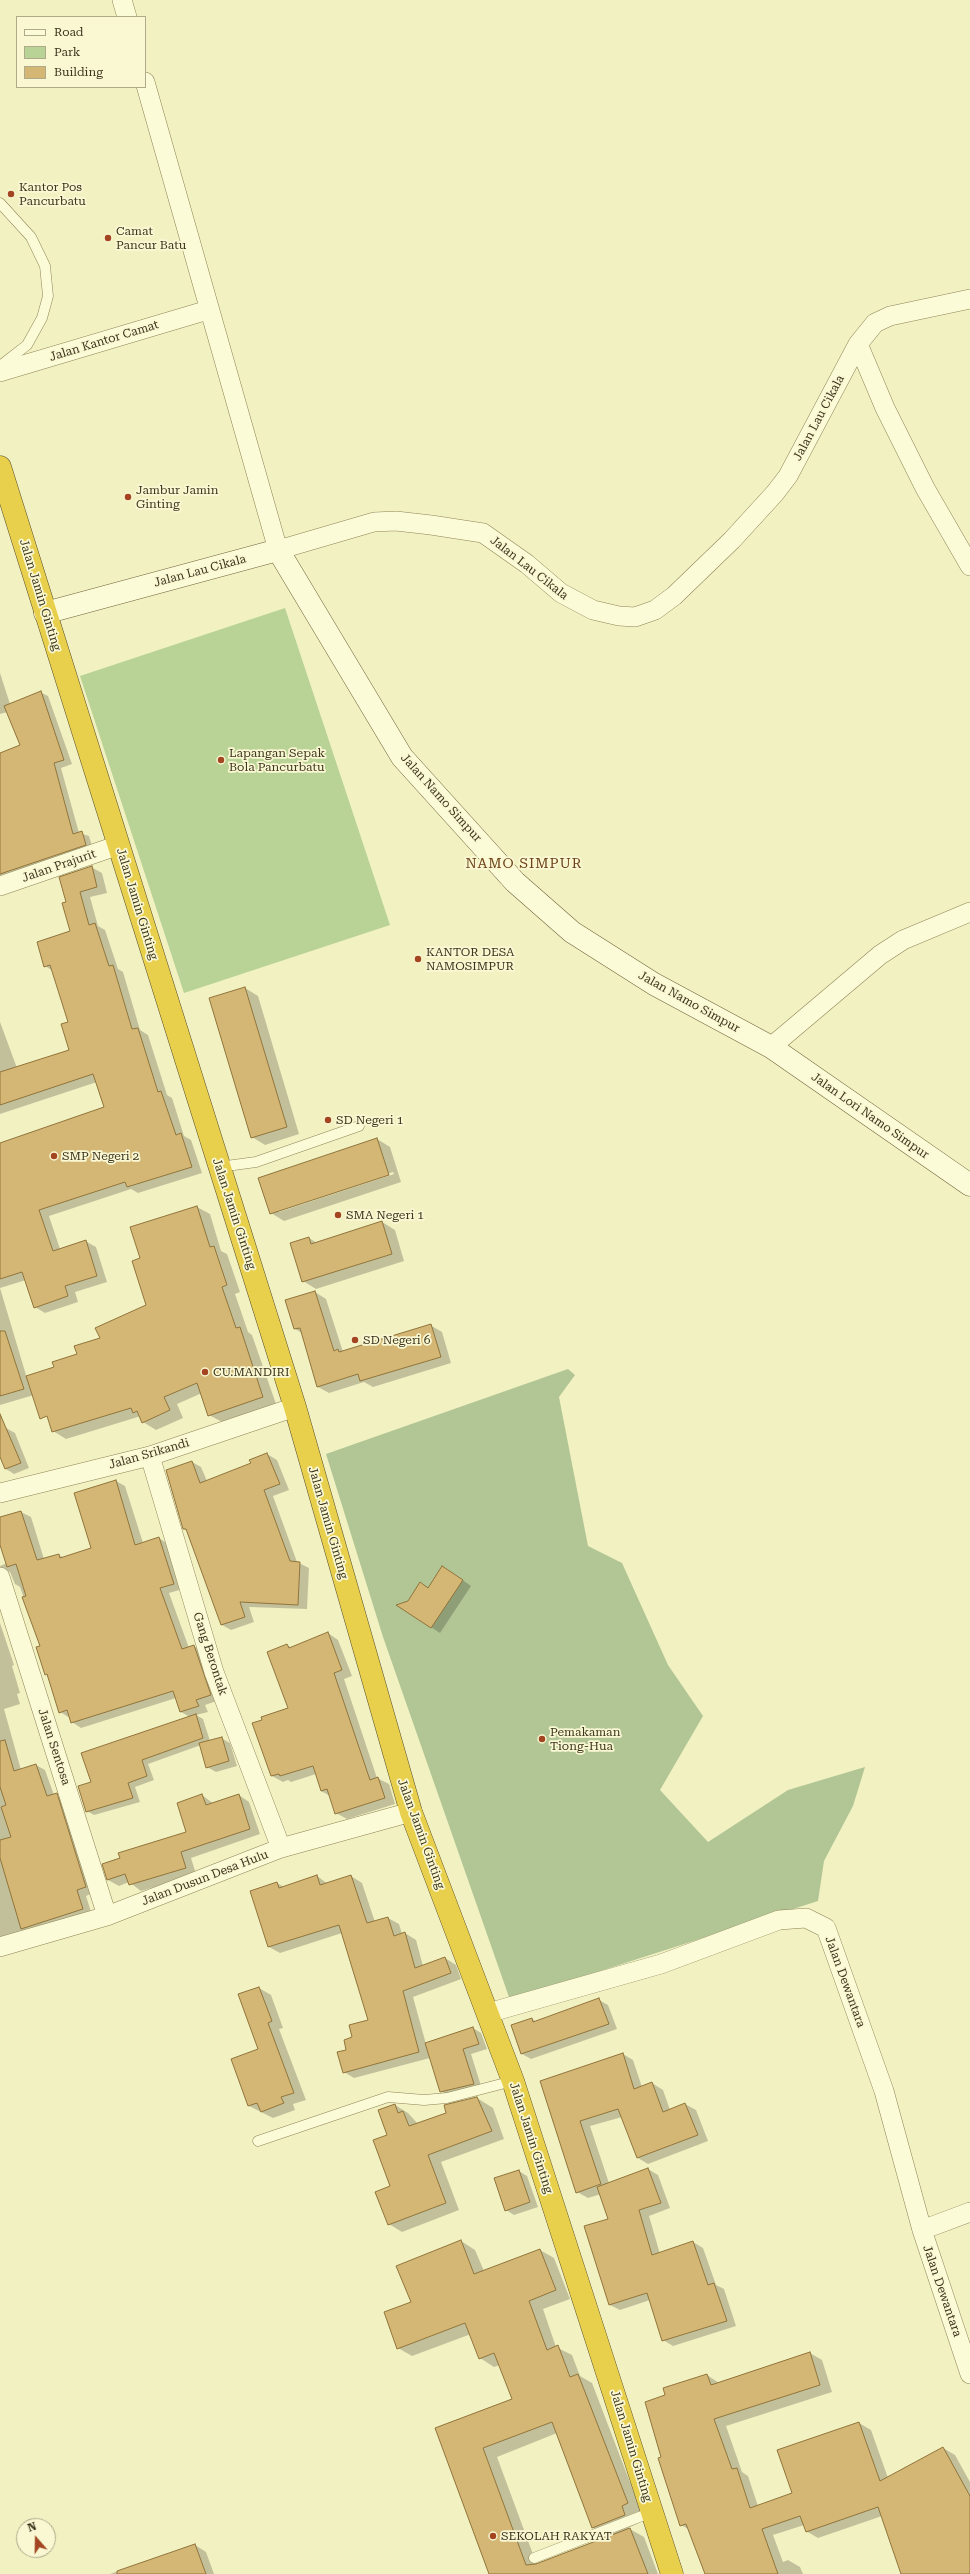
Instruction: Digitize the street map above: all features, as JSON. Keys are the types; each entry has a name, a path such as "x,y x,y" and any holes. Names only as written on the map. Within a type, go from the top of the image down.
{"highway":[{"name":"Jalan Jamin Ginting","path":"0,467 295,1406 411,1812 513,2081 672,2574"}],"street":[{"path":"146,86 208,310 278,550"},
{"name":"Jalan Lau Cikala","path":"45,613 278,550 374,522 396,521 431,525 488,536 527,564 561,594 593,610 619,616 635,617 655,610 674,596 732,540 775,493 788,476 858,344 875,322 882,318 970,299"},
{"name":"Jalan Kantor Camat","path":"0,372 208,310"},
{"path":"858,344 885,408 925,488 970,566"},
{"name":"Jalan Namo Simpur","path":"278,550 402,757 515,882 579,936 654,984 771,1047"},
{"name":"Jalan Prajurit","path":"0,886 119,845"},
{"path":"771,1047 880,955 903,940 970,912"},
{"name":"Jalan Lori Namo Simpur","path":"771,1047 970,1185"},
{"name":"Jalan Srikandi","path":"0,1493 150,1456 295,1406"},
{"name":"Gang Berontak","path":"150,1456 214,1672 281,1848"},
{"name":"Jalan Sentosa","path":"0,1577 107,1916"},
{"name":"Jalan Dusun Desa Hulu","path":"0,1947 107,1916 281,1848 411,1812"},
{"name":"Jalan Dewantara","path":"488,2013 660,1964 779,1920 806,1918 826,1928 884,2091 922,2230 970,2374"},
{"path":"922,2230 970,2212"}],"lane":[{"path":"0,203 31,237 45,266 48,282 48,296 35,332 27,345 0,366"},
{"path":"219,1167 256,1162 360,1126"},
{"path":"258,2141 388,2097 424,2100 447,2098 513,2081"},
{"path":"534,2558 652,2512"}],"green space":[{"name":"Lapangan Sepak Bola Pancurbatu","path":"285,608 390,925 184,993 80,676"},
{"path":"568,1369 575,1375 559,1397 588,1546 622,1563 668,1665 703,1716 660,1790 708,1842 788,1790 865,1767 853,1806 824,1861 818,1901 510,2000 383,1637 326,1454"}],"building":[{"path":"41,691 64,760 54,763 73,834 82,831 86,845 0,874 0,753 20,745 4,706"},
{"path":"92,866 97,887 80,892 89,925 95,923 109,966 113,965 132,1029 138,1028 158,1092 161,1091 176,1135 181,1133 192,1167 127,1187 125,1182 39,1210 53,1251 86,1240 97,1276 65,1286 68,1296 34,1308 22,1272 0,1279 0,1143 104,1107 93,1074 0,1105 0,1072 69,1050 61,1024 68,1022 50,965 44,967 37,942 70,931 62,903 66,902 59,877"},
{"path":"245,987 287,1127 251,1138 209,998"},
{"path":"377,1138 389,1175 270,1214 258,1178"},
{"path":"197,1206 210,1247 214,1246 227,1285 222,1287 236,1328 240,1327 263,1397 208,1416 197,1383 164,1397 170,1410 142,1423 137,1411 133,1413 131,1408 52,1432 47,1416 40,1419 26,1376 54,1367 52,1362 77,1354 74,1346 100,1338 95,1328 146,1305 132,1261 140,1258 130,1227"},
{"path":"382,1221 392,1254 302,1282 290,1243 309,1237 311,1244"},
{"path":"315,1291 334,1351 338,1349 339,1352 431,1324 441,1357 360,1381 358,1374 317,1387 300,1328 294,1329 285,1300"},
{"path":"0,1331 5,1331 24,1389 0,1396"},
{"path":"0,1414 21,1463 5,1469 0,1457"},
{"path":"267,1453 280,1484 264,1490 290,1561 300,1562 298,1605 240,1602 245,1617 221,1625 186,1529 183,1529 166,1470 192,1461 200,1483 251,1463 249,1460"},
{"path":"116,1480 135,1545 159,1537 174,1584 160,1588 182,1649 194,1645 211,1695 196,1700 199,1706 180,1712 173,1691 71,1723 67,1710 59,1713 47,1674 45,1675 36,1647 40,1646 22,1597 26,1596 16,1564 7,1567 0,1545 0,1517 21,1511 37,1560 59,1554 60,1558 91,1548 74,1493"},
{"path":"442,1566 463,1580 431,1628 396,1605 408,1601 420,1582 428,1588"},
{"path":"328,1632 342,1670 334,1673 370,1780 378,1777 385,1798 335,1814 327,1789 321,1791 313,1766 280,1776 279,1774 271,1776 252,1723 262,1720 261,1717 288,1708 267,1652 287,1644 289,1648"},
{"path":"196,1714 203,1738 142,1760 147,1776 128,1783 133,1798 86,1812 78,1786 91,1782 81,1753"},
{"path":"222,1737 229,1761 206,1768 199,1743"},
{"path":"5,1740 14,1771 36,1764 47,1796 57,1793 86,1887 77,1890 83,1909 21,1929 0,1858 0,1840 11,1837 1,1807 6,1805 0,1787 0,1741"},
{"path":"202,1794 206,1805 239,1794 250,1829 181,1852 186,1868 129,1885 125,1874 107,1880 102,1864 120,1858 118,1853 186,1832 177,1803"},
{"path":"317,1875 320,1885 351,1875 367,1923 388,1917 394,1936 405,1932 415,1968 445,1957 451,1973 403,1991 419,2052 343,2073 337,2052 346,2050 344,2040 352,2037 349,2025 368,2020 339,1925 268,1947 250,1891 277,1882 279,1888"},
{"path":"259,1987 272,2021 268,2023 294,2093 281,2097 284,2103 261,2112 257,2103 248,2106 231,2059 258,2049 238,1994"},
{"path":"599,1998 609,2024 521,2054 511,2025 532,2018 533,2022"},
{"path":"473,2027 479,2044 463,2049 474,2084 440,2092 425,2043"},
{"path":"623,2053 634,2089 652,2082 663,2112 685,2103 698,2135 637,2158 618,2109 580,2121 601,2184 576,2193 540,2081"},
{"path":"477,2097 492,2131 428,2155 446,2203 388,2225 375,2192 390,2186 373,2140 387,2135 378,2110 395,2104 398,2113 403,2111 409,2126 446,2113 444,2105"},
{"path":"648,2168 661,2203 639,2210 652,2255 693,2241 708,2285 714,2283 727,2321 662,2341 647,2293 609,2305 584,2226 608,2219 597,2187"},
{"path":"519,2170 530,2202 505,2211 494,2178"},
{"path":"461,2240 474,2274 540,2249 556,2290 529,2301 547,2350 558,2345 570,2377 578,2374 628,2503 622,2506 625,2515 592,2528 552,2422 483,2448 526,2565 536,2564 630,2528 648,2574 489,2574 435,2428 512,2399 494,2353 479,2359 465,2323 397,2349 384,2312 411,2302 396,2266"},
{"path":"810,2352 820,2385 714,2419 732,2469 737,2468 750,2508 792,2493 777,2450 859,2422 880,2481 943,2447 970,2496 970,2574 901,2574 878,2507 806,2532 800,2516 762,2529 778,2574 705,2574 686,2524 680,2526 658,2458 661,2457 645,2402 665,2395 663,2388 707,2374 711,2385"},
{"path":"195,2544 206,2574 117,2574 117,2571"}],"place":[{"name":"Kantor Pos Pancurbatu","path":"11,194"},
{"name":"Camat Pancur Batu","path":"108,238"},
{"name":"Jambur Jamin Ginting","path":"128,497"},
{"name":"Lapangan Sepak Bola Pancurbatu","path":"221,760"},
{"name":"KANTOR DESA NAMOSIMPUR","path":"418,959"},
{"name":"SD Negeri 1","path":"328,1120"},
{"name":"SMP Negeri 2","path":"54,1156"},
{"name":"SMA Negeri 1","path":"338,1215"},
{"name":"SD Negeri 6","path":"355,1340"},
{"name":"CU.MANDIRI","path":"205,1372"},
{"name":"Pemakaman Tiong-Hua","path":"542,1739"},
{"name":"SEKOLAH RAKYAT","path":"493,2536"}],"district":[{"name":"NAMO SIMPUR","path":"524,864"}]}
